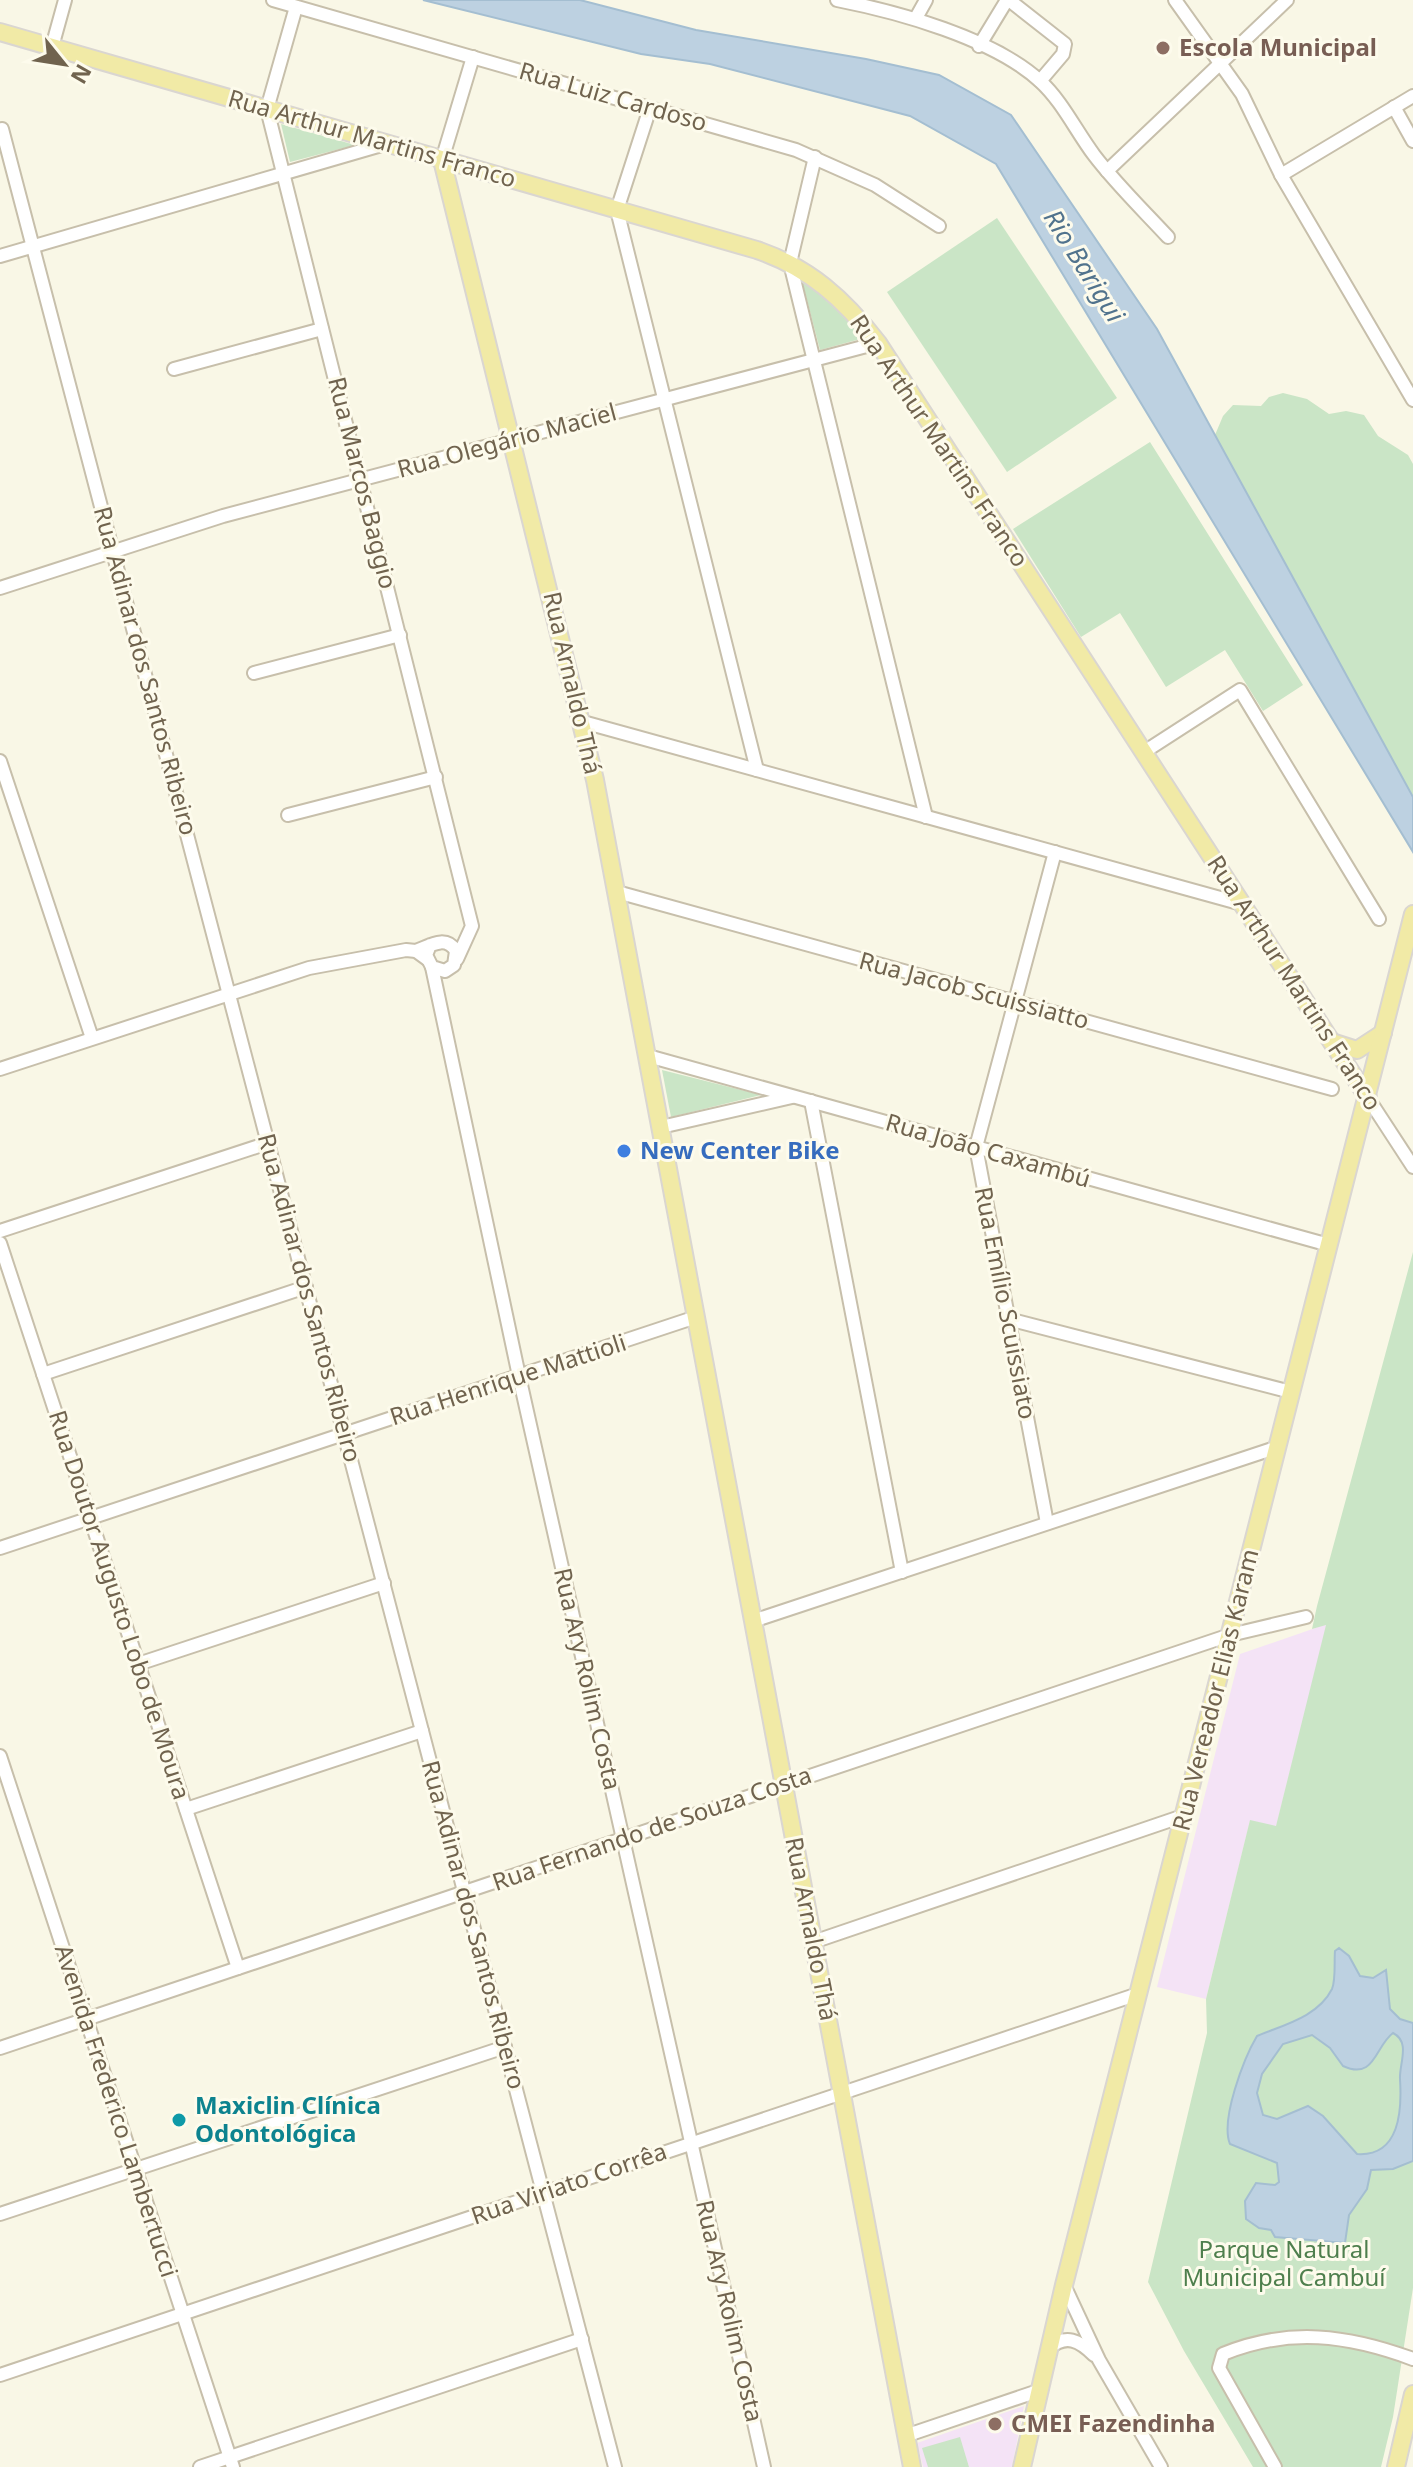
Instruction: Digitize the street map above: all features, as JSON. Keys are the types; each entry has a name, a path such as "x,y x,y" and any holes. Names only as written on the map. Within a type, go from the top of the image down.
{"main road":[{"name":"Rua Arthur Martins Franco","path":"0,32 790,263 830,288 878,343 1368,1098"},
{"name":"Rua Arnaldo Thá","path":"442,160 583,722 696,1317 707,1340 711,1391 912,2467"},
{"name":"Rua Vereador Elias Karam","path":"1022,2467 1064,2285 1383,1033 1405,974 1413,914"},
{"path":"1332,1042 1357,1050 1383,1033"},
{"path":"1396,2467 1413,2394"}],"street":[{"path":"52,47 65,0"},
{"name":"Rua Luiz Cardoso","path":"273,0 815,157 875,185 939,226"},
{"path":"837,0 857,2 916,18 979,46 1040,81 1107,171 1168,237"},
{"path":"916,18 926,0"},
{"path":"979,46 1008,0 1065,44 1063,54 1040,81"},
{"path":"1175,0 1250,109 1281,175 1413,400"},
{"path":"1107,171 1287,0"},
{"name":"Rua Marcos Baggio","path":"296,7 267,109 436,777 472,932"},
{"path":"442,160 473,57"},
{"path":"1281,175 1413,96"},
{"path":"1394,107 1413,141"},
{"path":"650,108 617,210 757,770"},
{"name":"Rua Adinar dos Santos Ribeiro","path":"2,129 615,2467"},
{"path":"0,256 386,143"},
{"path":"815,157 790,263 926,817"},
{"path":"174,369 322,329"},
{"name":"Rua Olegário Maciel","path":"0,588 197,523 878,343"},
{"path":"254,673 400,635"},
{"path":"1144,752 1240,690 1379,919"},
{"path":"583,722 1242,904"},
{"path":"0,761 92,1038"},
{"path":"288,815 436,777"},
{"name":"Rua Emílio Scuissiato","path":"1047,1523 976,1147 1055,852"},
{"name":"Rua Jacob Scuissiatto","path":"617,892 1332,1089"},
{"path":"0,1069 335,961 430,962 430,945 449,943 472,932"},
{"path":"457,959 472,932"},
{"path":"449,943 457,959"},
{"name":"Rua Ary Rolim Costa","path":"457,959 454,965 430,962 519,1376 764,2467"},
{"name":"Rua João Caxambú","path":"648,1056 1329,1245"},
{"path":"661,1127 795,1097"},
{"name":"Rua Arthur Martins Franco","path":"1368,1098 1413,1167"},
{"path":"811,1101 902,1572"},
{"path":"0,1231 268,1143"},
{"name":"Rua Doutor Augusto Lobo de Moura","path":"0,1243 238,1968"},
{"path":"43,1374 306,1287"},
{"name":"Rua Henrique Mattioli","path":"0,1548 696,1317"},
{"path":"1008,1319 1291,1392"},
{"path":"753,1621 1278,1447"},
{"path":"138,1664 384,1583"},
{"name":"Rua Fernando de Souza Costa","path":"0,2048 1230,1635 1306,1617"},
{"path":"186,1809 422,1731"},
{"name":"Avenida Frederico Lambertucci","path":"0,1756 231,2462"},
{"path":"813,1942 1183,1816"},
{"name":"Rua Viriato Corrêa","path":"0,2375 1138,1994"},
{"path":"0,2214 505,2047"},
{"path":"1064,2285 1099,2360 1161,2467"},
{"path":"1275,2467 1219,2368 1223,2354 1263,2341 1312,2335 1368,2344 1413,2359"},
{"path":"200,2467 231,2462 582,2339"},
{"path":"1049,2348 1058,2340 1074,2340 1099,2360"},
{"path":"905,2436 1038,2391"}],"shaded area":[{"path":"1327,1624 1276,1827 1250,1821 1206,1999 1157,1987 1240,1654"},
{"name":"CMEI Fazendinha","path":"1024,2406 1012,2467 923,2467 917,2443"}],"green space":[{"path":"281,124 355,145 290,162"},
{"path":"997,218 1117,398 1007,472 887,292"},
{"path":"801,277 847,316 864,338 820,350"},
{"path":"1283,393 1307,399 1329,414 1346,411 1364,415 1378,436 1408,455 1413,464 1413,797 1215,435 1223,416 1233,405 1261,406 1269,397"},
{"path":"1150,442 1303,685 1263,711 1225,650 1166,687 1120,613 1081,637 1013,529"},
{"path":"662,1070 761,1095 671,1117"},
{"name":"Parque Natural Municipal Cambuí","path":"1413,1252 1413,2288 1393,2417 1381,2467 1253,2467 1184,2351 1148,2282 1207,2033 1206,1999 1250,1820 1276,1826 1326,1625 1312,1629 1317,1606"},
{"path":"960,2437 969,2467 928,2467 922,2448"}],"water":[{"name":"Rio Barigui","path":"423,0 580,0 696,30 866,59 939,75 1011,115 1157,329 1413,797 1413,852 996,164 910,116 710,64 641,54"},
{"path":"1339,1948 1349,1956 1360,1976 1373,1978 1386,1970 1390,2009 1400,2019 1413,2023 1413,2161 1393,2169 1371,2170 1367,2189 1349,2215 1345,2243 1275,2237 1271,2230 1259,2228 1246,2219 1245,2201 1256,2183 1275,2185 1279,2182 1277,2163 1230,2144 1228,2120 1231,2105 1240,2074 1257,2036 1299,2019 1326,1999 1333,1985 1335,1951","holes":["1393,2033 1403,2048 1399,2117 1390,2140 1382,2148 1357,2154 1323,2116 1308,2106 1277,2119 1263,2115 1257,2093 1262,2074 1283,2044 1312,2035 1330,2048 1343,2066 1362,2069 1368,2066"]}],"place":[{"name":"Escola Municipal","path":"1163,48"},
{"name":"New Center Bike","path":"624,1151"},
{"name":"Maxiclin Clínica Odontológica","path":"179,2120"},
{"name":"CMEI Fazendinha","path":"995,2424"}]}
